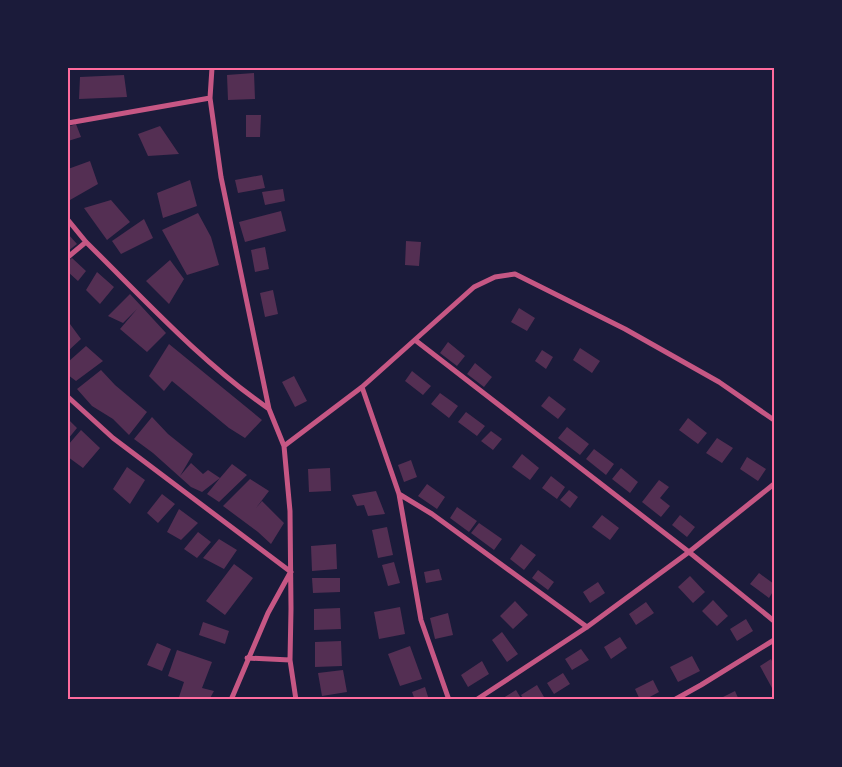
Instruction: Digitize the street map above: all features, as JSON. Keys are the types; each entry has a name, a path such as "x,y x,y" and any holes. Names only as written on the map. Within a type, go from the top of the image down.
{"street":[{"path":"212,68 210,98 221,177 269,409 284,446 290,511 290,660 296,700"},
{"path":"68,123 210,98"},
{"path":"68,220 86,242 210,363 240,389 269,409"},
{"path":"68,257 86,242"},
{"path":"284,446 362,387 474,288 495,277 515,274 624,329 719,382 774,420"},
{"path":"415,340 689,552 774,621"},
{"path":"362,387 399,494 421,620 449,700"},
{"path":"68,397 113,438 291,572"},
{"path":"476,700 587,627 689,552 774,484"},
{"path":"399,494 432,514 587,627"},
{"path":"231,700 247,658 268,613 291,572"},
{"path":"674,700 774,640"},
{"path":"247,658 290,660"}],"building":[{"path":"254,73 255,99 228,100 227,75"},
{"path":"124,75 127,97 79,99 80,77"},
{"path":"246,115 261,115 260,137 246,137"},
{"path":"76,124 81,137 68,141 68,127"},
{"path":"160,126 179,154 148,156 138,134"},
{"path":"90,161 98,184 70,200 68,194 68,169"},
{"path":"262,175 265,188 238,193 235,180"},
{"path":"190,180 197,206 163,218 157,193"},
{"path":"283,189 285,201 265,205 262,192"},
{"path":"111,200 130,222 107,240 84,208"},
{"path":"281,211 286,231 245,242 239,222"},
{"path":"198,213 211,237 219,265 187,275 162,230"},
{"path":"144,219 153,238 121,254 112,241"},
{"path":"68,234 77,244 68,251"},
{"path":"406,241 421,242 419,266 405,265"},
{"path":"265,247 269,269 255,272 251,250"},
{"path":"72,258 86,271 78,281 68,272 68,261"},
{"path":"170,260 184,279 169,304 146,281"},
{"path":"97,272 114,287 100,304 86,290"},
{"path":"273,290 278,314 265,317 260,293"},
{"path":"130,294 166,333 147,352 120,329 137,309 123,323 108,316"},
{"path":"519,308 535,318 527,331 511,322"},
{"path":"70,324 81,339 68,351 68,326"},
{"path":"448,342 465,356 457,366 440,353"},
{"path":"169,344 262,420 245,438 229,428 172,381 164,391 149,376"},
{"path":"86,346 103,361 76,381 68,375 68,362"},
{"path":"580,348 600,361 592,373 573,360"},
{"path":"542,350 553,357 546,369 535,361"},
{"path":"475,363 492,377 484,387 467,374"},
{"path":"101,370 115,385 147,412 129,435 113,419 92,406 77,389"},
{"path":"412,371 431,386 423,395 405,381"},
{"path":"294,376 307,401 295,407 282,382"},
{"path":"440,393 458,406 449,418 431,404"},
{"path":"549,396 566,409 558,419 541,406"},
{"path":"466,412 485,426 477,436 458,422"},
{"path":"152,417 168,434 193,454 180,476 191,463 203,474 208,470 220,478 202,492 191,487 153,453 134,439"},
{"path":"688,418 707,433 698,444 679,430"},
{"path":"68,419 77,428 68,439"},
{"path":"567,427 589,444 580,455 558,438"},
{"path":"81,430 100,448 83,468 68,457 68,445"},
{"path":"491,431 502,439 493,450 481,441"},
{"path":"717,438 733,448 722,463 706,453"},
{"path":"594,449 614,464 606,475 586,459"},
{"path":"522,454 539,468 530,480 512,467"},
{"path":"747,457 766,469 758,481 740,469"},
{"path":"411,460 417,477 404,482 398,465"},
{"path":"232,464 247,475 219,502 207,494"},
{"path":"127,467 145,480 130,504 113,489"},
{"path":"330,468 331,491 309,492 308,469"},
{"path":"621,468 638,482 630,493 612,479"},
{"path":"551,476 565,487 557,499 542,488"},
{"path":"250,479 269,491 256,508 262,501 284,523 271,544 223,506"},
{"path":"659,480 669,487 660,498 670,506 661,517 642,502"},
{"path":"427,484 445,497 437,509 418,496"},
{"path":"569,490 578,497 570,508 560,500"},
{"path":"376,491 385,514 368,516 364,505 357,506 352,495"},
{"path":"162,494 175,504 158,523 147,513"},
{"path":"457,507 477,521 469,532 450,518"},
{"path":"179,509 198,523 181,540 167,532"},
{"path":"602,515 619,528 610,540 592,527"},
{"path":"680,515 695,527 687,537 672,525"},
{"path":"479,523 502,539 494,550 471,533"},
{"path":"387,527 393,555 378,558 372,530"},
{"path":"198,532 211,542 197,558 184,549"},
{"path":"219,539 237,550 224,569 203,558"},
{"path":"336,544 337,569 312,571 311,546"},
{"path":"521,544 536,555 524,570 510,559"},
{"path":"394,562 400,583 388,586 382,565"},
{"path":"234,564 253,578 225,615 206,601"},
{"path":"439,569 442,580 426,583 424,572"},
{"path":"538,570 554,582 548,590 532,578"},
{"path":"759,573 774,584 774,590 769,598 750,584"},
{"path":"690,576 705,592 693,603 678,587"},
{"path":"312,578 340,578 340,592 313,593"},
{"path":"598,582 605,593 590,603 583,592"},
{"path":"713,600 728,616 717,626 702,611"},
{"path":"515,601 528,615 513,629 500,616"},
{"path":"646,602 654,613 636,625 629,614"},
{"path":"400,607 405,634 379,639 374,612"},
{"path":"340,608 341,629 314,630 314,609"},
{"path":"448,613 453,635 435,639 430,618"},
{"path":"746,619 753,631 737,641 730,629"},
{"path":"203,622 229,631 225,644 199,635"},
{"path":"502,632 518,654 507,662 492,640"},
{"path":"620,637 627,648 611,659 604,647"},
{"path":"341,641 342,666 315,667 315,642"},
{"path":"157,643 171,649 162,671 147,665"},
{"path":"410,646 422,679 400,686 388,654"},
{"path":"581,649 589,660 572,670 565,659"},
{"path":"177,650 212,662 202,688 214,691 209,700 178,700 184,682 168,676"},
{"path":"692,656 700,671 678,682 670,667"},
{"path":"771,659 774,665 774,686 772,688 760,666"},
{"path":"482,661 489,674 468,687 461,675"},
{"path":"343,670 347,692 322,696 318,673"},
{"path":"563,673 570,684 554,694 547,683"},
{"path":"653,680 659,692 644,700 640,700 635,689"},
{"path":"537,685 544,697 540,700 524,700 521,695"},
{"path":"425,687 429,700 415,700 412,692"},
{"path":"516,690 522,700 500,700"},
{"path":"735,691 739,700 724,700 723,697"}]}
